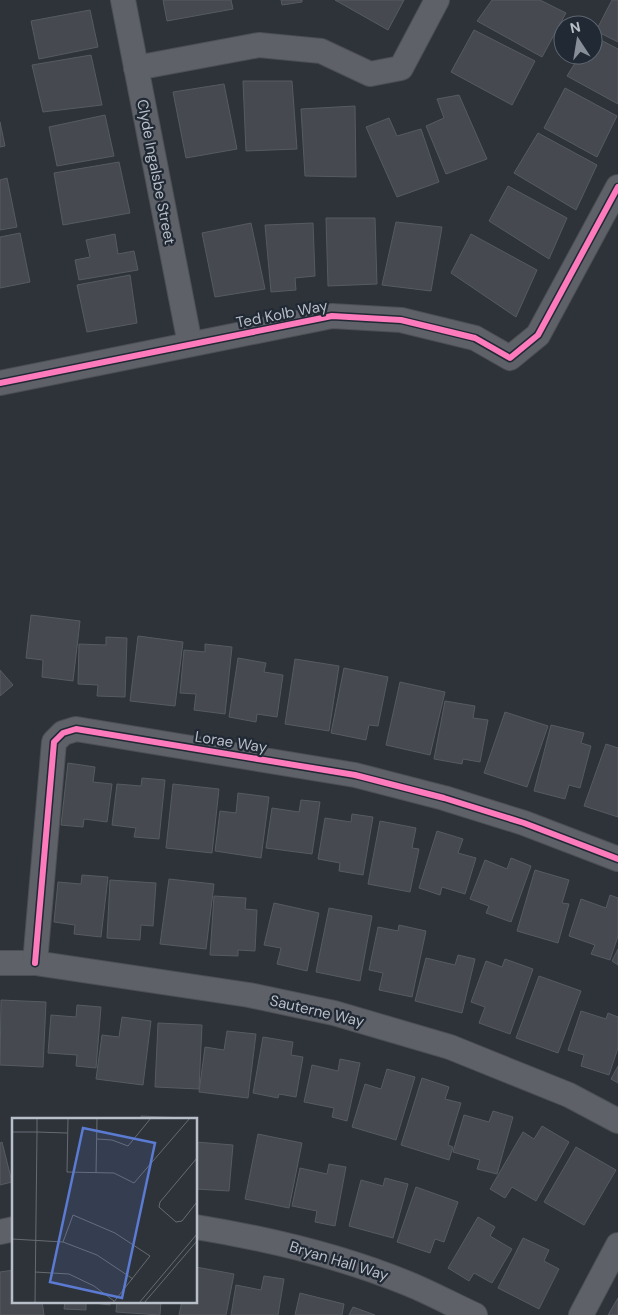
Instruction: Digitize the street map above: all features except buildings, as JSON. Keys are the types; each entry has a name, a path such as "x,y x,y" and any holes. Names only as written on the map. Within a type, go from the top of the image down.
{"street":[{"name":"Clyde Ingalsbe Street","path":"123,0 190,344"},
{"path":"136,68 259,45 321,51 370,74 401,68 437,0"},
{"name":"Ted Kolb Way","path":"0,383 332,316 400,320 475,338 510,358 538,335 618,187"},
{"name":"Lorae Way","path":"35,963 54,742 63,733 76,729 355,775 444,798 515,820 618,859"},
{"name":"Sauterne Way","path":"0,963 35,963 249,996 334,1013 450,1047 569,1095 618,1121"},
{"name":"Bryan Hall Way","path":"198,1227 243,1234 302,1248 410,1284 475,1315"},
{"path":"580,1315 618,1245"}],"cycle path":[{"path":"0,383 332,316 401,320 475,338 510,358 538,335 618,187"},
{"path":"35,963 54,742 63,733 76,729 355,775 444,798 524,823 618,859"}]}
